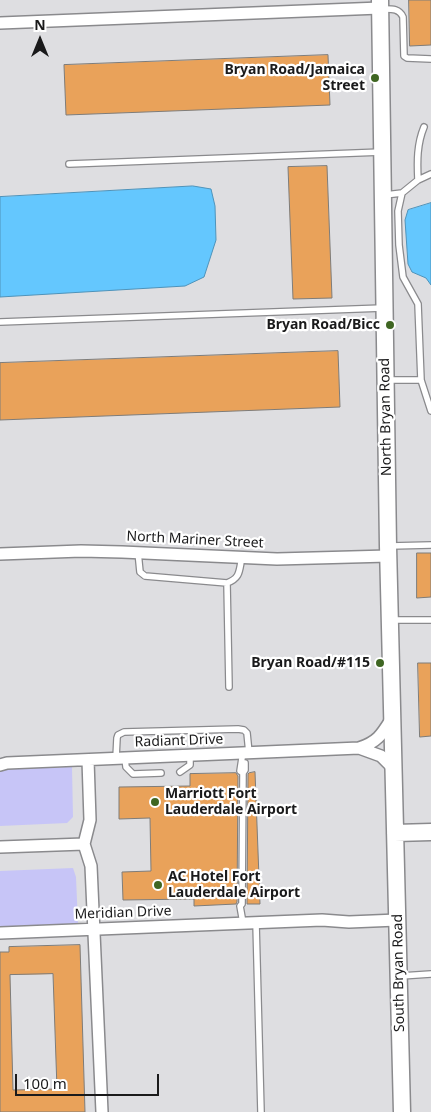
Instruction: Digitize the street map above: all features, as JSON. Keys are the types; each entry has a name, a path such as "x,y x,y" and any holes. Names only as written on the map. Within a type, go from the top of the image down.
{"street":[{"path":"0,23 380,4"},
{"name":"North Bryan Road","path":"380,4 388,551 395,833"},
{"name":"North Mariner Street","path":"0,554 81,551 138,552 277,559 388,551"},
{"name":"Radiant Drive","path":"0,764 190,755 245,757 359,748 377,740 392,718"},
{"name":"Radiant Drive","path":"359,748 381,756 394,769"},
{"path":"88,760 90,820 84,844 91,866 102,1112"},
{"path":"395,833 431,832"},
{"name":"South Bryan Road","path":"395,833 402,1112"},
{"path":"0,847 84,844"},
{"name":"Meridian Drive","path":"0,933 94,930 243,920 256,923 322,920 349,922 397,920"}],"lane":[{"path":"380,4 401,12 403,17 404,56 407,58 431,58"},
{"path":"418,180 419,140 424,127"},
{"path":"69,164 382,152"},
{"path":"383,196 402,193 418,180 431,174"},
{"path":"402,193 398,211 399,245 403,277 418,304 421,380 431,411"},
{"path":"0,322 385,308"},
{"path":"386,380 421,380"},
{"path":"388,551 431,545"},
{"path":"138,552 140,572 145,576 227,583 235,580 238,576 242,558"},
{"path":"227,583 228,686"},
{"path":"390,620 431,620"},
{"path":"161,773 132,774 120,758 118,736 124,732 238,729 244,730 247,733 245,757 240,764 240,771 243,773 242,904 245,906 243,920"},
{"path":"180,772 190,765 190,755"},
{"path":"256,923 261,1112"},
{"path":"399,976 431,974"}],"shaded area":[{"path":"193,186 211,189 215,206 216,240 204,277 185,286 0,297 0,197"},
{"path":"431,203 431,285 426,278 412,272 408,264 405,220 408,210"},
{"path":"72,767 73,817 67,823 0,826 0,769"},
{"path":"73,868 76,877 78,924 0,927 0,871"}],"building":[{"path":"409,0 431,0 431,45 410,46"},
{"path":"328,55 330,105 66,115 64,65"},
{"path":"327,166 332,298 293,299 288,167"},
{"path":"338,351 340,407 0,420 0,363"},
{"path":"417,553 431,553 431,597 417,598"},
{"path":"418,663 431,663 431,736 420,737"},
{"path":"255,772 260,904 247,904 248,774"},
{"path":"236,773 238,776 236,904 194,906 194,899 123,900 122,872 151,871 150,818 119,819 119,787 190,786 190,774"},
{"path":"80,945 85,1112 0,1112 0,952 9,952 9,947","holes":["53,974 57,1089 13,1090 10,975"]}],"place":[{"name":"Bryan Road/Jamaica Street","path":"375,78"},
{"name":"Bryan Road/Bicc","path":"390,325"},
{"name":"Bryan Road/#115","path":"380,663"},
{"name":"Marriott Fort Lauderdale Airport","path":"155,802"},
{"name":"AC Hotel Fort Lauderdale Airport","path":"158,885"}]}
